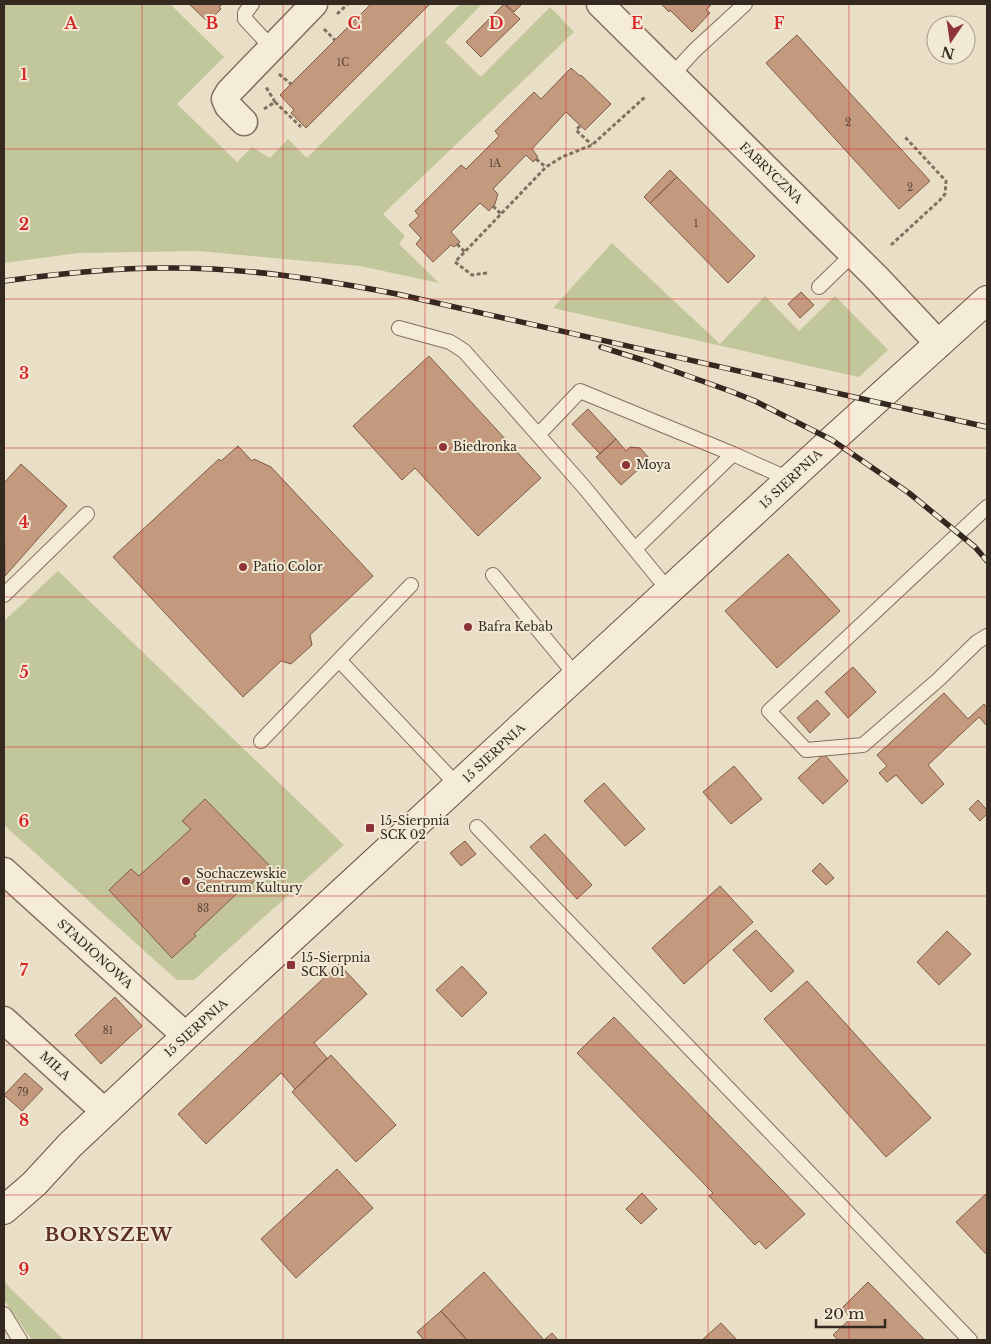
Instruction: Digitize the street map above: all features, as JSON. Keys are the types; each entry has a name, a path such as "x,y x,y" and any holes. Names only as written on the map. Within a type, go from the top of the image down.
{"main road":[{"name":"15 SIERPNIA","path":"4,1210 34,1184 105,1112 186,1036 791,480 832,440 987,300"}],"street":[{"path":"244,122 228,106 225,99 229,92 314,4"},
{"name":"FABRYCZNA","path":"600,4 853,254 939,344"},
{"name":"STADIONOWA","path":"4,871 186,1036"},
{"name":"MIŁA","path":"4,1020 105,1112"}],"lane":[{"path":"252,4 245,13 245,19 271,47"},
{"path":"672,75 695,50 745,4"},
{"path":"819,287 853,254"},
{"path":"399,328 458,346 538,435 669,591"},
{"path":"538,435 580,391 791,480"},
{"path":"635,550 733,454"},
{"path":"987,507 769,711 806,750 863,745 982,639 987,652"},
{"path":"4,595 87,514"},
{"path":"493,575 577,677"},
{"path":"261,741 411,584"},
{"path":"340,660 458,786"},
{"path":"478,827 970,1340"},
{"path":"4,1314 20,1340"}],"path":[{"path":"323,28 336,40"},
{"path":"278,73 291,84"},
{"path":"487,274 472,275 455,262 546,167 562,157 592,145 645,97"},
{"path":"275,102 301,128"},
{"path":"580,126 576,130 592,145"},
{"path":"892,245 940,200 944,194 946,181 904,136"},
{"path":"536,159 546,167"},
{"path":"492,206 501,214"},
{"path":"457,244 465,252"}],"green space":[{"path":"4,4 170,4 224,57 177,104 237,162 252,147 270,158 288,139 307,158 460,4 482,4 445,42 481,77 550,7 574,32 383,214 405,236 399,244 439,283 360,266 198,251 78,253 4,263"},
{"path":"612,243 720,344 765,296 799,331 835,296 888,350 859,377 553,308"},
{"path":"58,571 344,845 194,980 177,980 4,825 4,621"},
{"path":"4,1281 64,1340 32,1340 4,1300"}],"building":[{"path":"189,4 223,4 219,7 221,9 208,22"},
{"path":"371,4 430,4 306,128 291,113 294,110 280,95"},
{"path":"504,4 520,19 481,57 466,42"},
{"path":"505,4 522,4 514,12"},
{"path":"661,4 712,4 706,10 710,13 692,32 670,10 669,12"},
{"path":"797,35 930,181 899,209 766,63"},
{"path":"571,68 611,104 585,130 566,112 532,149 538,157 533,162 526,155 493,189 498,194 495,204 489,211 480,203 451,232 460,242 454,247 451,245 433,262 416,244 421,238 409,225 419,216 415,211 461,165 466,169 499,136 495,131 534,92 541,99"},
{"path":"670,170 677,177 650,203 644,197"},
{"path":"677,177 755,256 728,283 650,203"},
{"path":"801,292 814,305 800,318 788,304"},
{"name":"Biedronka","path":"429,356 541,478 478,536 415,468 402,480 353,426"},
{"path":"588,409 616,439 600,454 572,424"},
{"path":"616,439 626,451 630,447 640,448 650,459 621,485 596,457"},
{"name":"Patio Color","path":"238,446 252,461 254,459 271,467 373,576 310,635 312,645 291,664 281,661 243,697 113,557 219,459 221,461"},
{"path":"21,464 67,506 5,576 4,483"},
{"path":"788,554 840,611 777,668 725,611"},
{"path":"853,667 876,692 848,718 825,692"},
{"path":"944,693 968,719 984,704 987,708 987,726 979,717 928,765 944,784 922,804 896,775 887,782 879,773 887,766 877,755"},
{"path":"817,700 830,714 810,733 797,718"},
{"path":"824,754 848,781 823,804 798,778"},
{"path":"734,766 762,799 731,824 703,792"},
{"path":"604,783 645,829 625,846 584,801"},
{"name":"Sochaczewskie Centrum Kultury","path":"205,799 270,866 247,888 245,886 194,934 196,936 172,958 109,890 131,869 139,876 191,829 182,821"},
{"path":"978,800 987,810 987,814 980,821 969,809"},
{"path":"545,834 592,885 577,899 530,847"},
{"path":"465,841 476,854 461,866 450,853"},
{"path":"820,863 834,878 826,885 812,871"},
{"path":"720,886 753,922 684,984 652,948"},
{"path":"756,930 794,971 771,992 733,950"},
{"path":"947,931 971,954 939,985 917,962"},
{"path":"339,964 367,994 314,1043 327,1058 295,1089 281,1073 206,1144 178,1114"},
{"path":"462,966 487,993 462,1017 436,990"},
{"path":"807,981 931,1118 886,1157 764,1019"},
{"path":"115,997 142,1026 101,1064 75,1035"},
{"path":"614,1017 805,1214 766,1249 759,1241 755,1245 709,1196 713,1193 577,1053"},
{"path":"331,1055 396,1125 356,1162 292,1092"},
{"path":"25,1073 43,1089 22,1111 4,1095"},
{"path":"337,1169 373,1208 296,1278 261,1239"},
{"path":"642,1193 657,1209 641,1224 626,1209"},
{"path":"987,1193 987,1255 956,1222"},
{"path":"484,1272 544,1340 467,1340 441,1311"},
{"path":"868,1282 925,1340 836,1340 833,1335 851,1318 842,1308"},
{"path":"441,1311 467,1340 424,1340 417,1332"},
{"path":"721,1323 737,1340 702,1340"},
{"path":"552,1333 558,1340 544,1340"}],"railway":[{"path":"4,281 123,269 192,268 251,272 339,283 397,294 987,427"},
{"path":"601,347 646,361 755,401 832,440 909,493 975,547 987,561"}],"place":[{"name":"Biedronka","path":"443,447"},
{"name":"Moya","path":"626,465"},
{"name":"Patio Color","path":"243,567"},
{"name":"Bafra Kebab","path":"468,627"},
{"name":"15-Sierpnia SCK 02","path":"370,828"},
{"name":"Sochaczewskie Centrum Kultury","path":"186,881"},
{"name":"15-Sierpnia SCK 01","path":"291,965"}],"district":[{"name":"BORYSZEW","path":"109,1235"}]}
